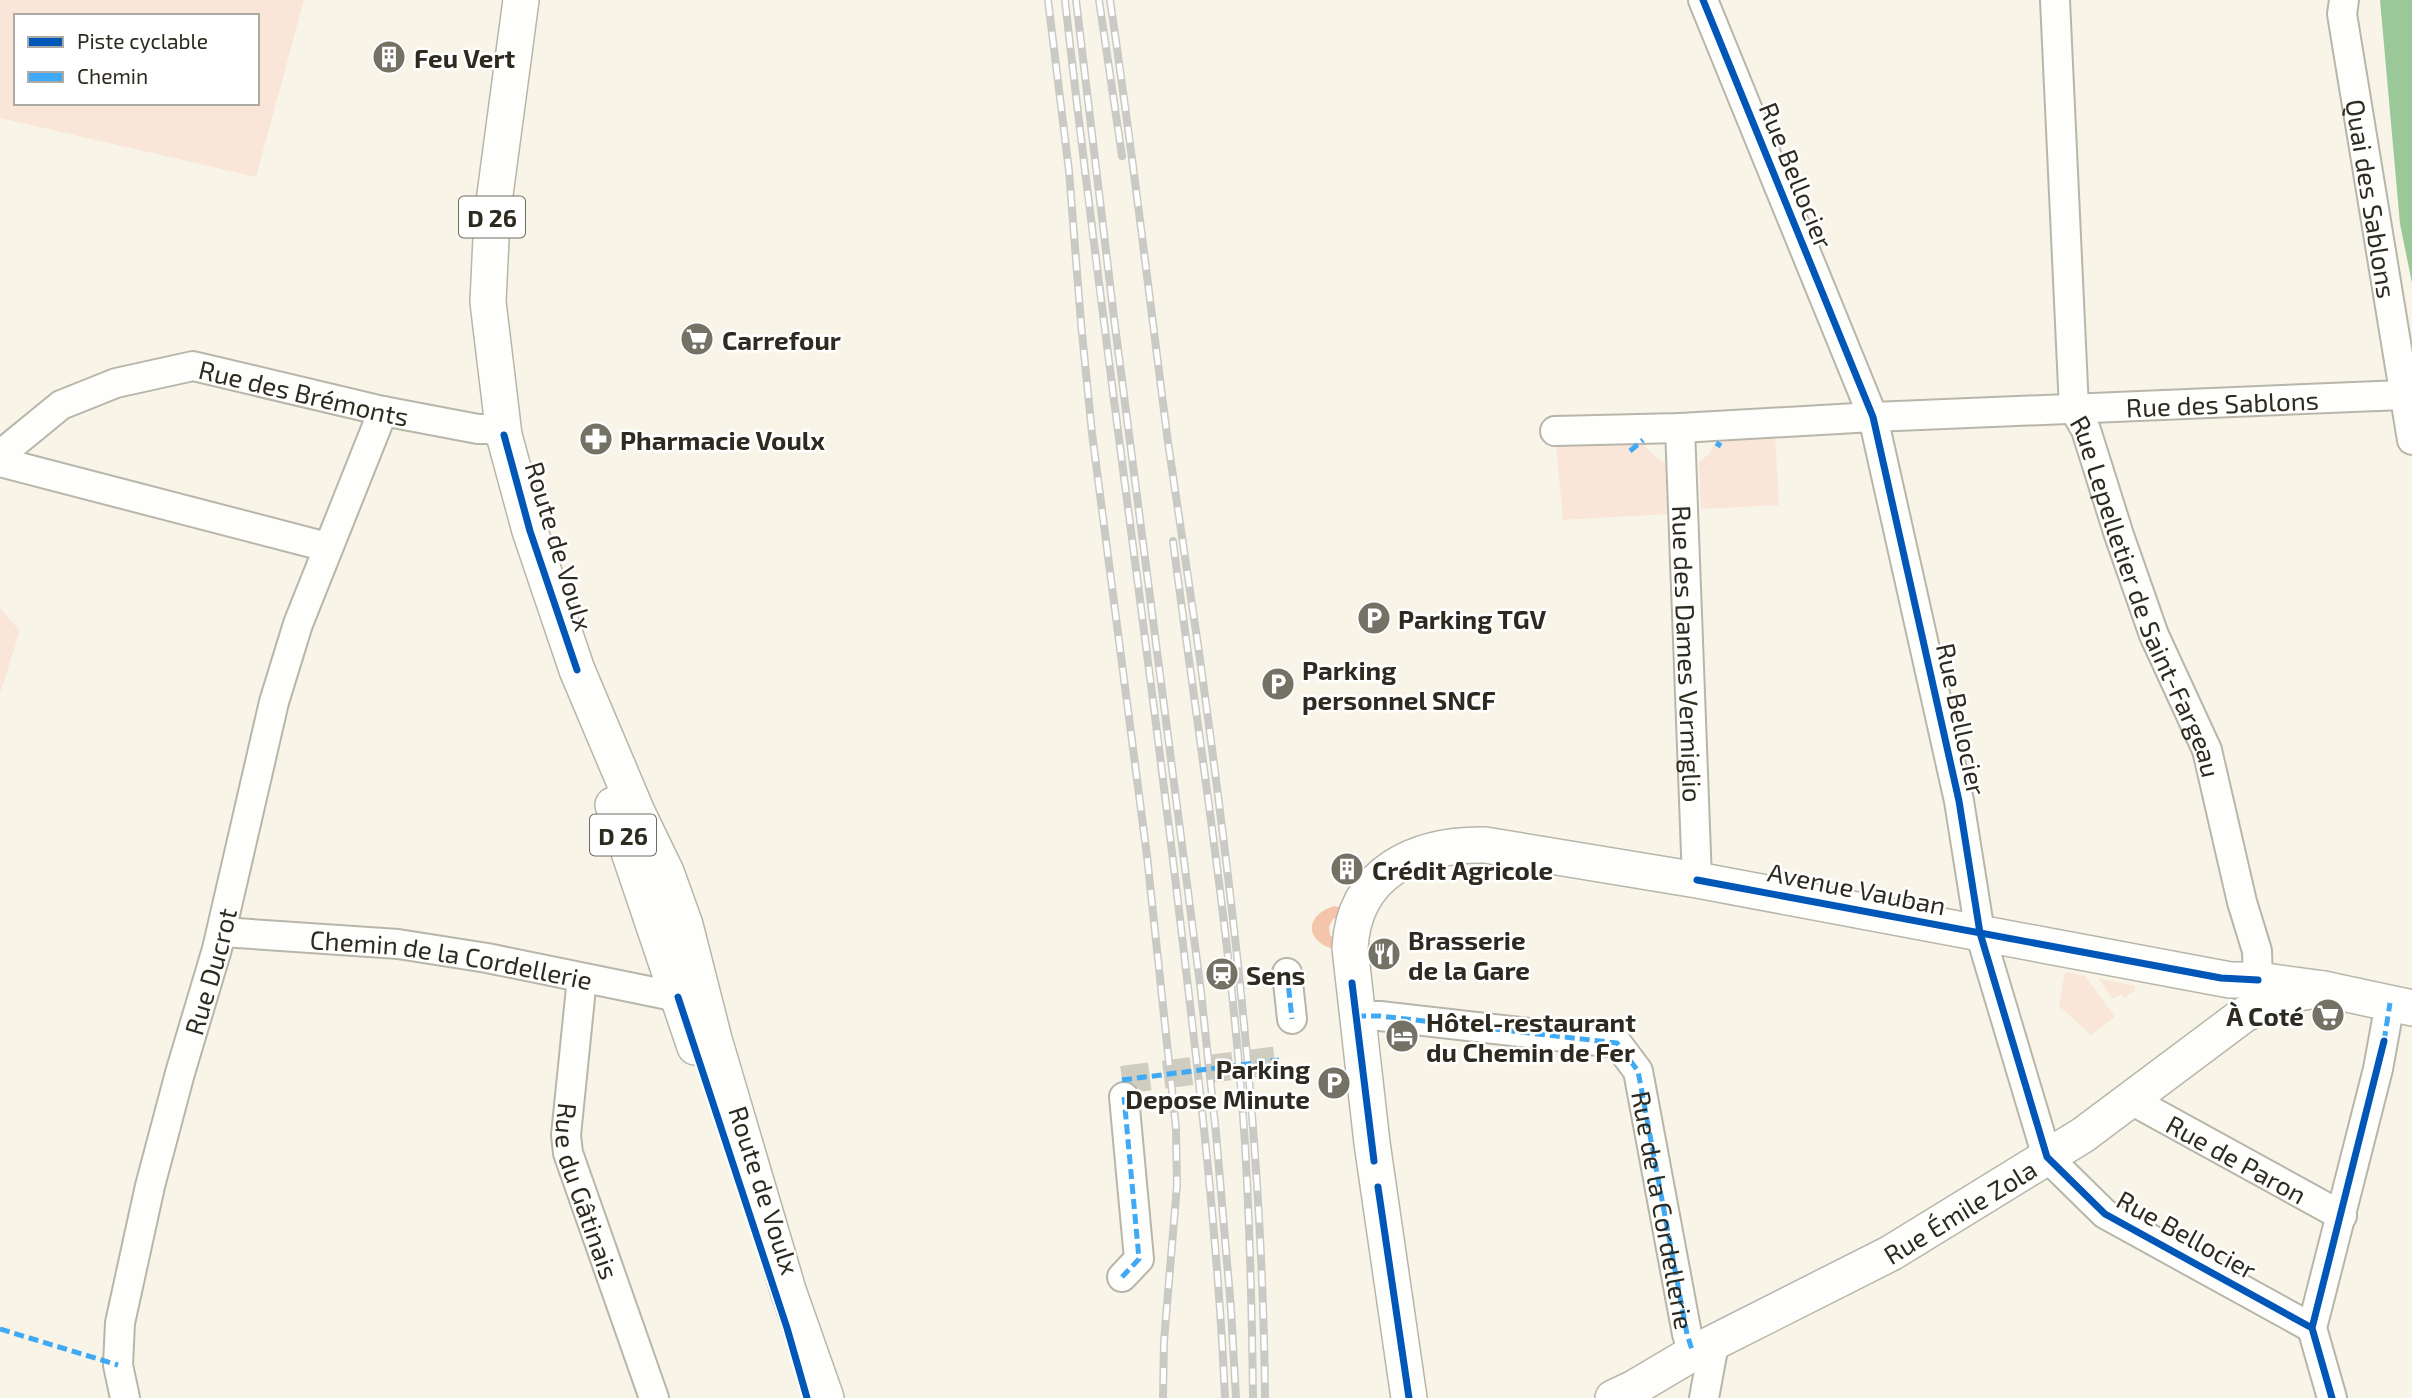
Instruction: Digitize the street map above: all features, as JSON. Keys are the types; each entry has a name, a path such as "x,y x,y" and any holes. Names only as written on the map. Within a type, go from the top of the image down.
{"main road":[{"name":"Route de Voulx","path":"521,0 492,217 488,302 504,435 530,531 577,670 606,781 776,1291 807,1398"},
{"name":"Route de Voulx","path":"577,670 637,812 666,872 685,925 714,1039 788,1290 826,1398"},
{"name":"Avenue Vauban","path":"1356,1016 1351,929 1361,901 1376,880 1408,858 1466,845 1485,845 1569,857 2244,980 2324,989"},
{"path":"2242,1017 2239,1000 2244,980"},
{"name":"Rue Émile Zola","path":"1613,1398 1704,1348 1878,1260 2083,1135 2242,1017 2271,999 2324,989 2401,1005"},
{"path":"1356,1016 1409,1398"}],"street":[{"name":"Rue Bellocier","path":"1703,0 1873,416 1959,802 1980,933 2047,1157 2105,1214 2312,1328"},
{"name":"Rue Lepelletier de Saint-Fargeau","path":"2055,0 2074,409 2086,430 2154,635 2207,750 2242,902 2257,951 2244,980"},
{"name":"Quai des Sablons","path":"2344,0 2342,14 2412,440"},
{"name":"Rue des Brémonts","path":"0,455 61,405 116,383 193,366 383,411 489,429 504,435"},
{"name":"Rue des Sablons","path":"1873,416 2403,394"},
{"name":"Rue Ducrot","path":"125,1398 118,1365 120,1323 150,1186 222,932 274,702 298,624 383,411"},
{"path":"1555,431 1680,428 1873,416"},
{"name":"Rue des Dames Vermiglio","path":"1680,428 1697,880"},
{"path":"0,462 327,547"},
{"name":"Chemin de la Cordellerie","path":"222,932 398,944 487,958 678,997"},
{"path":"1287,973 1292,1019"},
{"name":"Rue du Gâtinais","path":"582,978 566,1135 568,1153 654,1398"},
{"path":"2332,1398 2312,1328 2384,1041 2401,1005"},
{"name":"Rue de la Cordellerie","path":"1356,1016 1380,1016 1617,1043 1638,1072 1687,1334 1704,1348"},
{"path":"1122,1277 1139,1259 1124,1097"},
{"name":"Rue de Paron","path":"2131,1100 2342,1216"},
{"path":"1704,1348 1704,1398"}],"shaded area":[{"path":"0,0 304,0 256,177 0,118"},
{"path":"2380,0 2412,0 2412,283 2400,224"},
{"path":"1775,434 1779,505 1701,509 1699,462 1709,454 1719,435"},
{"path":"1643,440 1652,454 1666,463 1667,514 1563,520 1556,444"},
{"path":"0,608 20,631 0,693"},
{"path":"1334,906 1344,908 1342,916 1333,919 1329,927 1330,935 1336,940 1334,949 1318,941 1312,928 1317,916"},
{"path":"2065,972 2085,976 2115,1017 2091,1035 2059,1006"},
{"path":"2098,978 2135,986 2134,991 2124,998 2121,994 2113,999"}],"tunnel":[{"path":"1122,1080 1279,1060"}],"railway":[{"path":"1048,0 1069,171 1092,433 1147,856 1176,1128 1177,1185 1164,1341 1163,1398"},
{"path":"1065,0 1194,1039 1213,1218 1225,1398"},
{"path":"1076,0 1201,992 1216,1133 1236,1398"},
{"path":"1099,0 1122,156"},
{"path":"1110,0 1168,442 1212,745 1234,931 1259,1211 1265,1398"},
{"path":"1173,541 1232,993 1245,1144 1253,1398"}],"marked path":[{"path":"1630,451 1643,440"},
{"path":"1716,443 1721,446"},
{"path":"1287,973 1292,1019"},
{"path":"2384,1041 2390,1003"},
{"path":"1356,1016 1380,1016 1617,1043 1638,1071 1687,1334 1693,1353"},
{"path":"1122,1080 1279,1060"},
{"path":"1122,1277 1139,1259 1124,1097"},
{"path":"0,1329 118,1365"}],"cycle path":[{"path":"1703,0 1873,417 1959,801 1980,933 2047,1157 2105,1214 2312,1328"},
{"path":"504,435 530,531 577,670"},
{"path":"1697,880 2221,978 2258,980"},
{"path":"1352,983 1374,1161"},
{"path":"678,997 787,1328 807,1398"},
{"path":"2332,1398 2312,1328 2384,1041"},
{"path":"1378,1187 1409,1398"}],"place":[{"name":"Feu Vert","path":"389,57"},
{"name":"Carrefour","path":"697,339"},
{"name":"Pharmacie Voulx","path":"596,439"},
{"name":"Parking TGV","path":"1374,618"},
{"name":"Parking personnel SNCF","path":"1278,684"},
{"name":"Crédit Agricole","path":"1347,869"},
{"name":"Brasserie de la Gare","path":"1384,954"},
{"name":"Sens","path":"1222,974"},
{"name":"À Coté","path":"2328,1015"},
{"name":"Hôtel-restaurant du Chemin de Fer","path":"1402,1036"},
{"name":"Parking Depose Minute","path":"1334,1083"}]}
